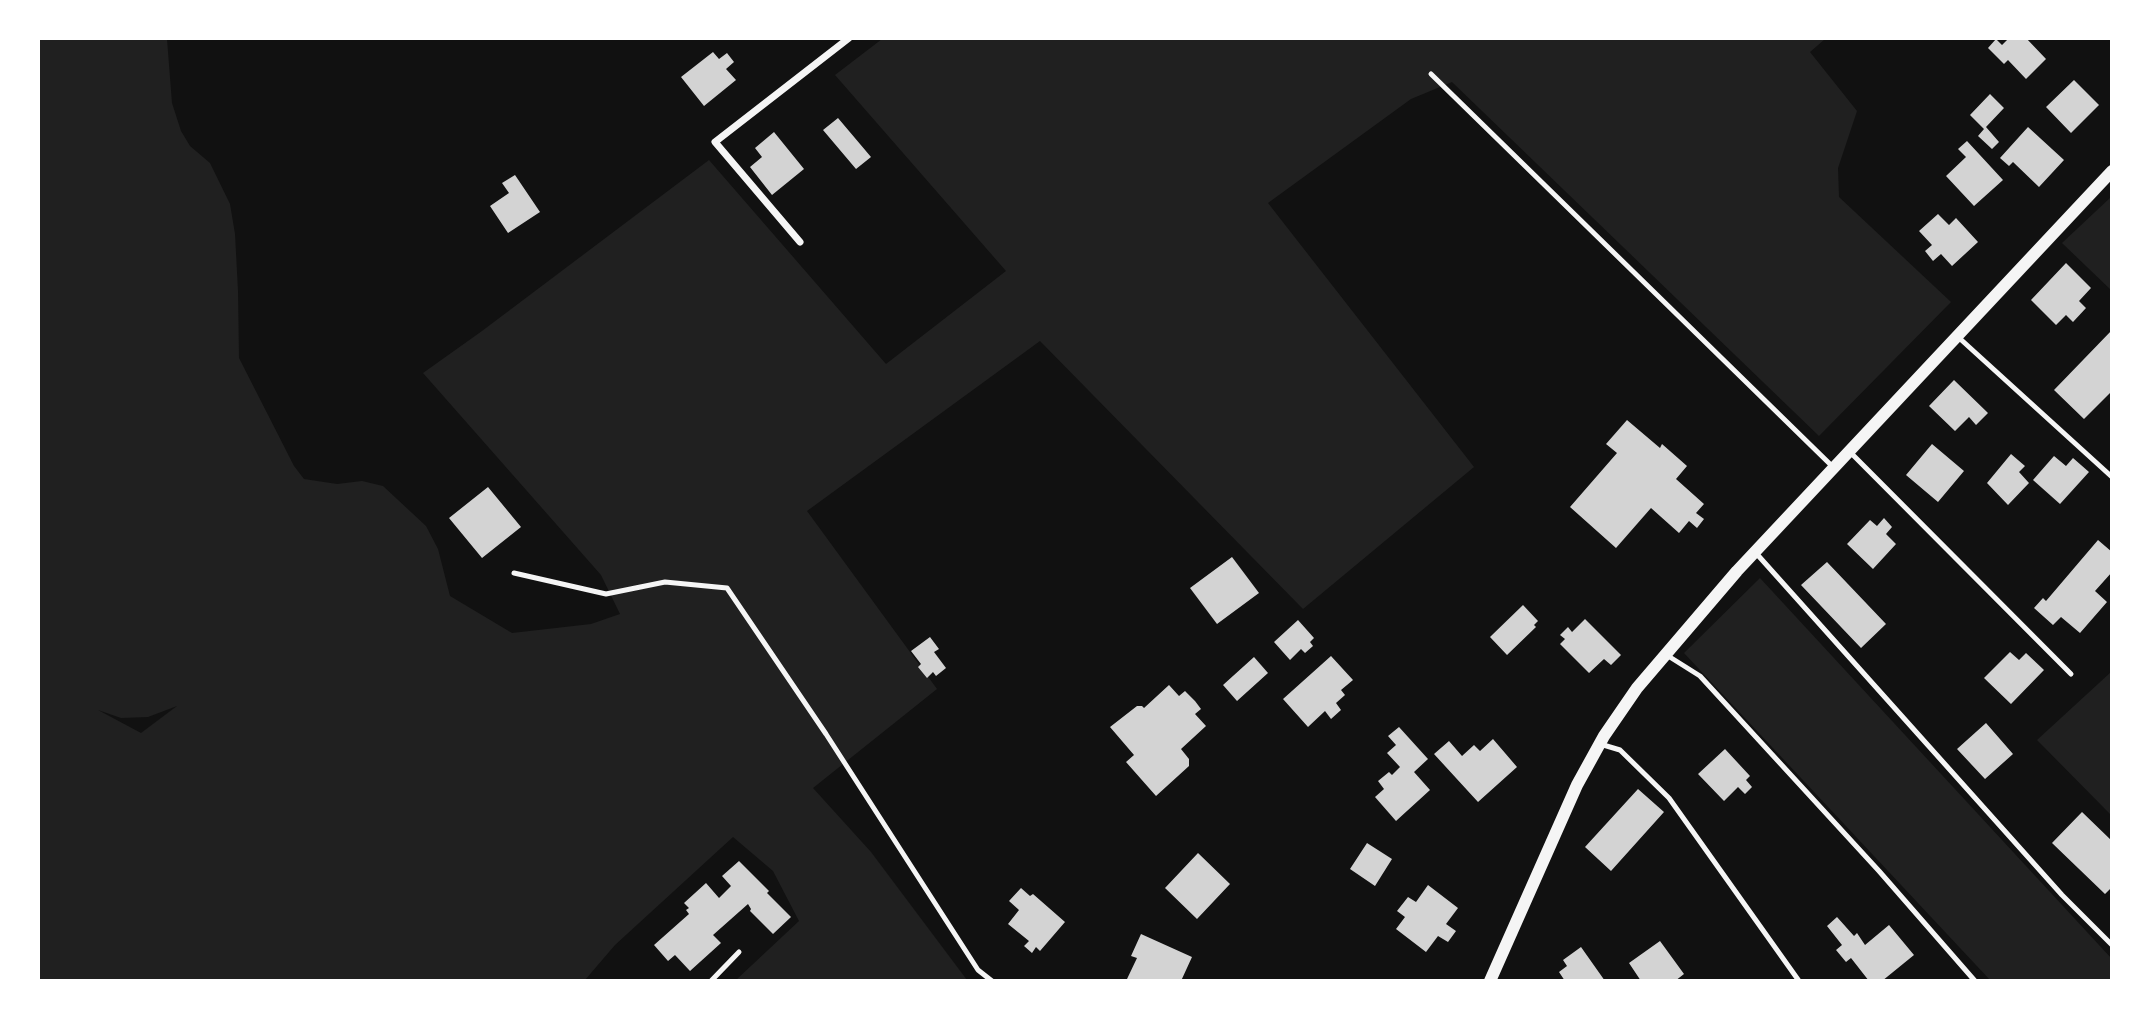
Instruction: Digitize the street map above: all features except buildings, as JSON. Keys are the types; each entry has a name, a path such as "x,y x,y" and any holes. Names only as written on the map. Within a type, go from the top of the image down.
{"street":[{"path":"800,242 715,142 849,38"},
{"path":"1490,981 1560,822 1600,744 1637,688 1833,467 2112,172"}],"lane":[{"path":"1431,74 1833,467"},
{"path":"1956,336 2112,477"},
{"path":"1849,451 2071,674"},
{"path":"1755,552 2062,894 2112,945"},
{"path":"514,573 606,594 665,582 727,589 826,734 978,970 992,981"},
{"path":"1665,654 1700,676 1879,871 1975,981"},
{"path":"1600,744 1620,750 1669,798 1799,981"},
{"path":"711,981 739,952"}],"shaded area":[{"path":"38,39 167,39 172,103 181,131 190,146 210,163 230,204 235,234 239,358 294,466 304,479 337,484 362,481 383,486 426,526 438,549 450,596 512,633 591,624 620,614 601,575 423,373 709,160 886,364 1006,271 835,75 882,39 1825,39 1810,52 1857,111 1838,168 1839,197 1951,302 1819,436 1452,82 1411,99 1268,203 1474,467 1303,609 1040,341 807,511 937,689 813,788 871,852 967,980 736,980 799,921 773,871 733,837 615,945 585,980 39,980","holes":["177,706 141,733 98,710 121,718 148,717"]},
{"path":"2111,197 2111,290 2062,243"},
{"path":"1760,578 2111,958 2111,980 1990,980 1684,653"},
{"path":"2111,672 2111,815 2037,740"}]}
